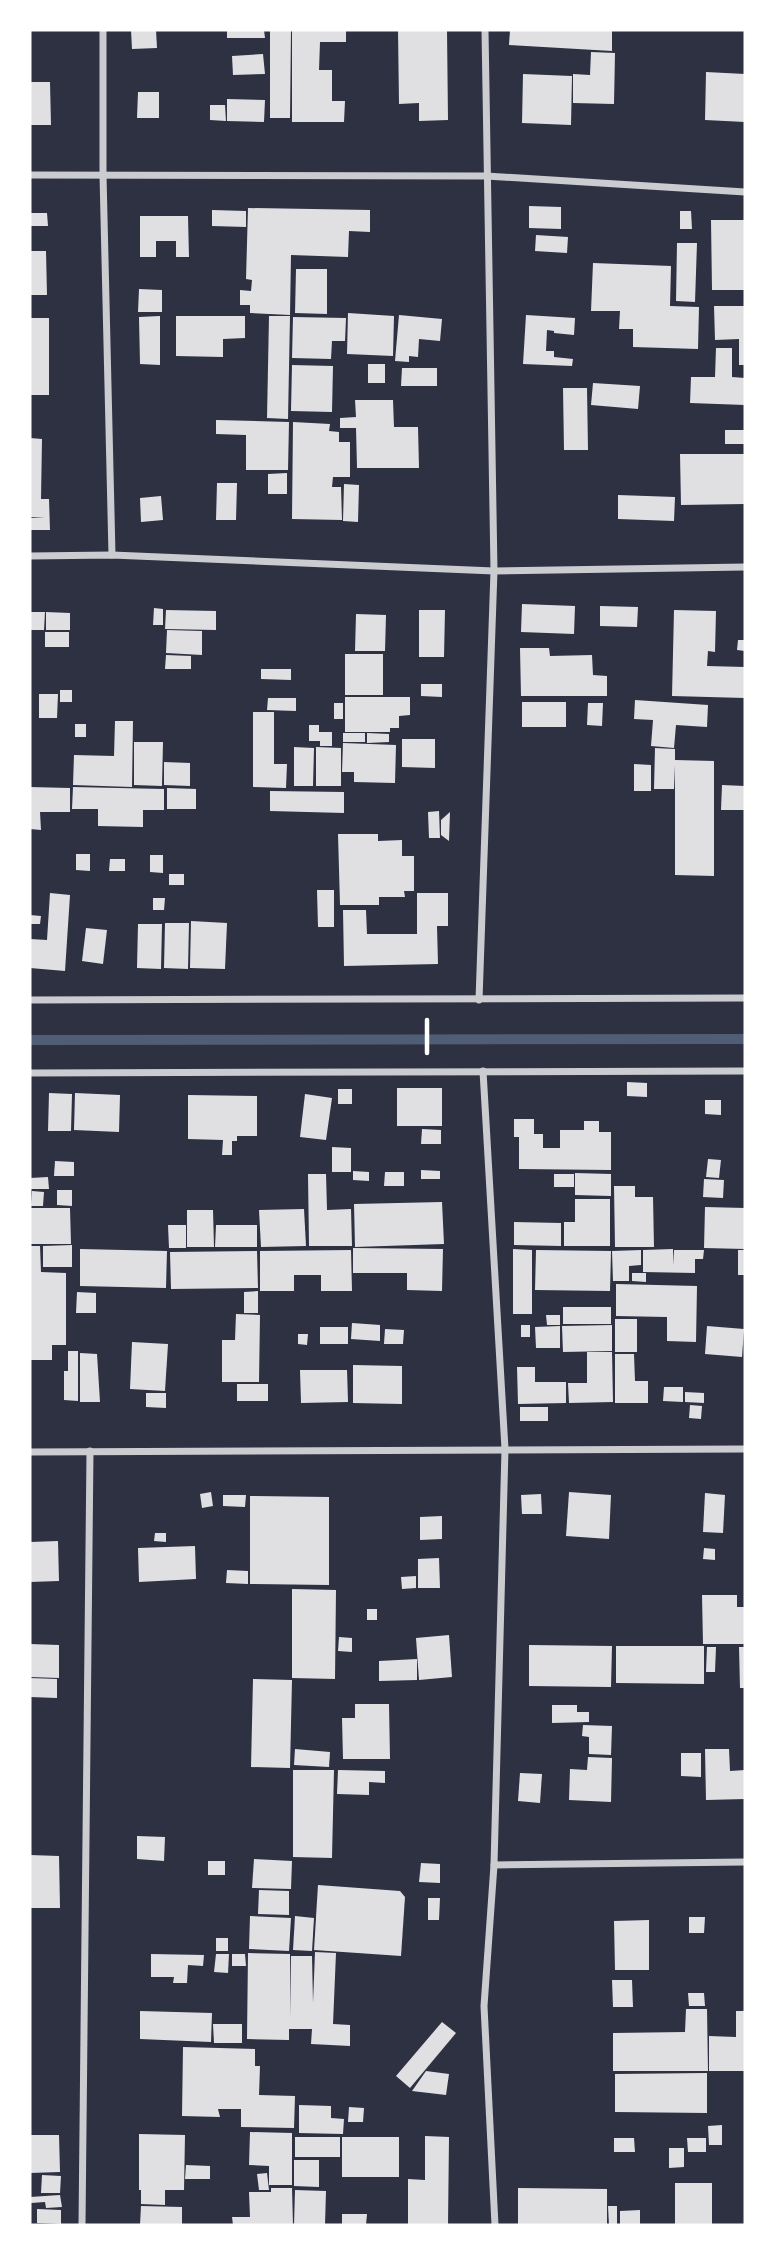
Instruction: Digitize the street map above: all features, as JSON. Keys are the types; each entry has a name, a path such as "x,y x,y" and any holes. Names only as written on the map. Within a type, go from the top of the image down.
{"street":[{"path":"103,30 103,175 111,555"},
{"path":"479,1000 494,570 485,30"},
{"path":"30,175 486,176 745,192"},
{"path":"30,556 111,555 494,570 745,567"},
{"path":"30,1000 745,998"},
{"path":"483,1071 505,1449 494,1865 484,2006 495,2225"},
{"path":"30,1073 745,1071"},
{"path":"30,1452 745,1449"},
{"path":"82,2225 90,1451"},
{"path":"494,1865 745,1862"}],"path":[{"path":"426,1000 428,1072"}],"building":[{"path":"131,30 156,30 157,48 132,49"},
{"path":"227,30 264,30 265,38 227,38"},
{"path":"270,30 291,30 290,118 270,118"},
{"path":"292,30 346,30 346,42 320,42 319,70 332,70 332,101 345,101 344,122 292,122"},
{"path":"398,30 447,30 448,120 419,121 419,103 399,104"},
{"path":"510,30 612,30 612,51 509,45"},
{"path":"591,52 615,53 614,104 573,103 573,74 590,75"},
{"path":"263,54 265,74 233,75 232,56"},
{"path":"706,72 745,74 745,122 705,120"},
{"path":"523,74 572,76 571,125 522,123"},
{"path":"30,82 50,82 51,125 30,125"},
{"path":"138,92 159,92 159,118 137,118"},
{"path":"227,99 265,100 264,122 227,121"},
{"path":"210,105 225,105 226,121 210,120"},
{"path":"529,206 561,207 561,229 529,228"},
{"path":"248,208 370,210 370,232 349,231 348,257 291,255 290,315 250,313 250,305 240,305 240,290 251,291 252,280 246,279"},
{"path":"212,210 246,211 246,227 212,226"},
{"path":"680,211 691,211 692,229 680,229"},
{"path":"30,213 47,213 48,226 30,226"},
{"path":"140,216 188,216 189,257 176,257 176,241 156,241 156,257 140,257"},
{"path":"711,220 745,220 745,290 712,290"},
{"path":"536,235 568,237 567,253 535,251"},
{"path":"677,243 697,243 695,302 676,301"},
{"path":"30,251 46,251 47,295 30,295"},
{"path":"593,263 671,266 670,306 699,307 698,349 633,347 633,329 619,329 620,311 591,311"},
{"path":"296,269 327,269 327,314 295,313"},
{"path":"139,289 162,290 162,312 138,312"},
{"path":"714,306 745,306 745,365 739,365 739,339 715,340"},
{"path":"348,313 394,316 393,356 347,354"},
{"path":"399,315 442,319 440,341 419,339 418,357 409,356 409,362 395,361"},
{"path":"526,315 575,318 574,335 547,330 546,351 554,351 554,357 573,359 572,366 523,364"},
{"path":"160,316 160,365 140,364 139,317"},
{"path":"176,316 245,316 245,338 223,339 223,357 176,356"},
{"path":"269,316 290,316 288,419 267,418"},
{"path":"293,317 346,318 345,341 332,341 331,359 292,358"},
{"path":"30,318 49,318 49,395 30,395"},
{"path":"716,348 732,348 732,377 745,378 745,405 690,403 691,377 715,377"},
{"path":"368,364 385,364 385,383 368,383"},
{"path":"292,365 333,366 332,412 291,411"},
{"path":"402,368 437,368 437,386 401,386"},
{"path":"593,383 640,386 638,409 591,405"},
{"path":"563,388 587,388 588,450 564,450"},
{"path":"355,400 393,400 394,427 418,427 419,468 357,468 356,428 340,428 340,418 356,417"},
{"path":"216,420 289,422 288,470 246,470 246,435 216,434"},
{"path":"293,422 330,424 329,431 339,432 339,442 350,442 350,477 333,477 332,487 341,487 342,520 292,519"},
{"path":"725,430 745,430 745,444 725,444"},
{"path":"30,438 42,439 41,499 49,499 50,530 30,530 30,518 45,517 30,517"},
{"path":"680,454 745,454 745,504 681,505"},
{"path":"287,473 287,494 268,494 268,474"},
{"path":"217,483 237,483 236,520 216,520"},
{"path":"344,484 359,485 358,522 343,521"},
{"path":"618,495 675,497 674,521 618,519"},
{"path":"161,496 163,520 141,522 140,498"},
{"path":"522,604 575,606 574,634 521,632"},
{"path":"600,606 638,607 637,627 600,626"},
{"path":"154,608 163,609 163,625 153,625"},
{"path":"166,610 216,611 216,630 165,629"},
{"path":"419,610 445,610 444,657 419,657"},
{"path":"674,610 716,611 715,652 708,651 707,666 745,667 745,698 672,696"},
{"path":"30,612 45,612 44,630 30,630"},
{"path":"46,612 70,613 70,630 46,630"},
{"path":"356,614 386,615 385,651 355,651"},
{"path":"167,630 202,631 202,655 166,653"},
{"path":"45,632 69,632 69,647 45,647"},
{"path":"738,640 745,640 745,651 737,650"},
{"path":"520,648 549,648 550,656 592,655 593,675 607,676 607,696 521,696"},
{"path":"345,654 383,654 383,695 345,695"},
{"path":"166,655 191,656 191,669 165,669"},
{"path":"261,669 291,669 291,680 261,679"},
{"path":"421,684 442,684 442,697 421,696"},
{"path":"60,690 72,690 72,702 60,702"},
{"path":"39,694 58,694 57,718 39,718"},
{"path":"345,697 410,697 410,715 399,716 399,728 390,728 390,732 345,732"},
{"path":"268,698 296,698 296,711 267,710"},
{"path":"635,700 708,705 707,727 676,725 674,748 651,746 653,720 634,719"},
{"path":"522,702 566,702 566,727 522,727"},
{"path":"334,703 343,703 343,719 334,719"},
{"path":"588,703 603,703 602,726 587,725"},
{"path":"253,712 274,712 274,764 287,764 286,788 253,787"},
{"path":"115,721 133,721 132,787 73,785 74,755 114,756"},
{"path":"75,724 86,724 86,737 75,737"},
{"path":"309,725 319,725 319,732 332,732 332,746 320,746 320,741 309,741"},
{"path":"343,733 365,733 365,742 343,742"},
{"path":"367,733 389,734 389,742 367,743"},
{"path":"402,739 435,739 435,768 402,767"},
{"path":"134,742 163,742 162,786 134,785"},
{"path":"343,743 396,745 395,783 354,782 354,772 342,772"},
{"path":"294,747 314,748 313,786 294,786"},
{"path":"316,747 341,748 341,786 316,786"},
{"path":"655,748 675,749 675,760 714,761 714,876 675,875 675,765 674,789 654,789"},
{"path":"164,762 190,763 190,786 164,785"},
{"path":"634,764 651,765 651,791 634,791"},
{"path":"722,785 745,786 745,810 721,810"},
{"path":"30,787 70,788 70,812 40,812 41,830 30,829"},
{"path":"73,787 164,789 164,810 143,810 143,827 98,826 98,809 72,809"},
{"path":"167,788 196,789 196,809 167,809"},
{"path":"270,791 344,792 344,813 270,811"},
{"path":"439,811 440,838 429,838 428,812"},
{"path":"450,812 449,841 441,835 441,820"},
{"path":"338,834 378,834 378,841 402,840 402,856 414,856 414,891 404,891 405,897 379,897 379,905 340,905"},
{"path":"76,854 90,854 90,871 76,870"},
{"path":"150,855 163,855 163,873 150,872"},
{"path":"110,859 125,859 125,871 109,871"},
{"path":"169,874 184,874 184,885 169,885"},
{"path":"317,890 334,890 334,927 318,927"},
{"path":"50,893 70,895 65,971 30,968 30,939 47,940"},
{"path":"417,893 448,893 448,926 437,926 438,964 344,966 343,910 366,910 367,934 417,934"},
{"path":"153,898 165,898 164,910 153,910"},
{"path":"30,915 41,916 40,924 30,924"},
{"path":"191,921 227,923 225,969 190,968"},
{"path":"165,923 189,923 188,969 164,968"},
{"path":"138,924 162,924 161,969 137,968"},
{"path":"86,928 107,930 103,964 82,961"},
{"path":"627,1082 647,1083 647,1097 627,1096"},
{"path":"397,1088 442,1088 442,1126 397,1126"},
{"path":"338,1089 352,1089 352,1104 338,1104"},
{"path":"49,1093 72,1094 71,1131 48,1131"},
{"path":"75,1093 120,1095 119,1132 74,1130"},
{"path":"305,1094 332,1098 326,1140 300,1137"},
{"path":"188,1095 257,1096 257,1136 237,1136 237,1141 232,1141 232,1155 222,1155 223,1140 188,1139"},
{"path":"705,1100 721,1100 721,1115 705,1114"},
{"path":"514,1119 534,1119 534,1134 543,1134 543,1148 560,1148 560,1130 584,1130 584,1121 599,1121 599,1132 611,1132 611,1170 519,1169 519,1137 514,1137"},
{"path":"422,1129 441,1130 441,1144 421,1144"},
{"path":"332,1147 351,1148 351,1172 332,1172"},
{"path":"708,1159 721,1160 719,1178 706,1177"},
{"path":"55,1161 74,1162 74,1176 54,1176"},
{"path":"421,1170 440,1171 440,1179 421,1179"},
{"path":"353,1171 369,1172 369,1181 353,1180"},
{"path":"385,1172 404,1172 404,1186 384,1186"},
{"path":"575,1173 611,1174 611,1196 575,1195"},
{"path":"308,1174 326,1174 327,1210 351,1209 352,1246 309,1246"},
{"path":"554,1174 574,1174 574,1187 554,1187"},
{"path":"48,1177 49,1189 30,1189 30,1178"},
{"path":"704,1179 724,1180 723,1198 703,1197"},
{"path":"614,1186 635,1186 635,1197 653,1197 654,1247 615,1247"},
{"path":"57,1190 72,1190 72,1206 57,1205"},
{"path":"32,1191 44,1192 43,1206 31,1206"},
{"path":"575,1199 610,1199 610,1246 564,1246 564,1222 575,1222"},
{"path":"442,1202 444,1244 355,1247 354,1204"},
{"path":"705,1207 745,1208 745,1249 704,1248"},
{"path":"30,1208 70,1208 71,1244 30,1244"},
{"path":"304,1209 306,1246 261,1247 259,1210"},
{"path":"187,1210 213,1210 214,1247 187,1247"},
{"path":"514,1222 561,1223 561,1246 514,1245"},
{"path":"168,1225 186,1225 186,1248 169,1248"},
{"path":"216,1225 257,1225 257,1247 215,1247"},
{"path":"72,1245 72,1267 43,1267 43,1246"},
{"path":"30,1246 40,1246 41,1272 66,1273 66,1345 52,1345 52,1360 30,1360"},
{"path":"353,1248 443,1249 442,1291 407,1290 407,1273 353,1273"},
{"path":"80,1249 167,1251 166,1288 80,1286"},
{"path":"513,1249 532,1250 532,1314 513,1314"},
{"path":"673,1249 673,1265 674,1250 704,1250 703,1259 695,1259 695,1273 643,1272 643,1250"},
{"path":"351,1250 352,1291 321,1291 321,1275 294,1275 294,1291 260,1291 260,1251"},
{"path":"536,1250 611,1251 610,1291 535,1290"},
{"path":"641,1250 641,1265 629,1266 629,1281 613,1281 612,1251"},
{"path":"738,1250 745,1250 745,1275 738,1275"},
{"path":"257,1251 258,1288 171,1289 170,1252"},
{"path":"632,1273 646,1273 646,1282 632,1281"},
{"path":"616,1284 697,1286 696,1342 667,1341 667,1317 616,1316"},
{"path":"258,1291 258,1313 244,1313 244,1292"},
{"path":"77,1292 96,1293 96,1313 76,1313"},
{"path":"563,1307 611,1307 611,1324 563,1324"},
{"path":"236,1314 260,1315 259,1382 222,1382 222,1340 235,1340"},
{"path":"546,1315 560,1315 560,1325 547,1325"},
{"path":"615,1319 637,1319 637,1352 615,1352"},
{"path":"352,1323 380,1325 380,1341 351,1339"},
{"path":"521,1325 530,1325 530,1337 521,1337"},
{"path":"612,1325 612,1351 563,1352 562,1326"},
{"path":"560,1326 560,1348 536,1348 535,1327"},
{"path":"707,1326 744,1329 742,1357 705,1354"},
{"path":"320,1327 348,1327 348,1344 320,1344"},
{"path":"385,1329 404,1330 403,1344 384,1344"},
{"path":"298,1334 308,1334 307,1345 298,1344"},
{"path":"132,1342 168,1344 165,1391 130,1389"},
{"path":"68,1351 78,1351 78,1401 64,1400 64,1371 68,1371"},
{"path":"587,1352 612,1352 613,1402 569,1403 568,1383 587,1383"},
{"path":"80,1353 97,1354 100,1402 80,1402"},
{"path":"615,1354 634,1354 635,1381 648,1381 648,1403 615,1403"},
{"path":"353,1365 402,1366 402,1404 353,1403"},
{"path":"517,1367 535,1367 535,1382 566,1382 566,1403 518,1404"},
{"path":"300,1370 347,1370 348,1402 301,1403"},
{"path":"237,1384 268,1384 268,1401 237,1401"},
{"path":"664,1387 683,1387 683,1402 663,1401"},
{"path":"685,1392 704,1393 704,1403 685,1402"},
{"path":"146,1393 166,1393 166,1408 146,1407"},
{"path":"690,1405 702,1406 701,1419 689,1418"},
{"path":"520,1407 548,1407 548,1421 520,1421"},
{"path":"211,1492 213,1506 202,1508 200,1494"},
{"path":"569,1492 611,1495 609,1539 566,1536"},
{"path":"705,1493 725,1495 723,1533 703,1532"},
{"path":"541,1494 542,1514 522,1514 521,1495"},
{"path":"223,1495 246,1495 245,1507 223,1506"},
{"path":"250,1496 329,1497 329,1585 250,1584"},
{"path":"442,1516 442,1539 420,1540 420,1517"},
{"path":"155,1533 166,1533 166,1542 154,1541"},
{"path":"58,1541 59,1581 30,1582 30,1542"},
{"path":"195,1546 196,1579 139,1582 138,1548"},
{"path":"704,1548 715,1549 715,1560 703,1559"},
{"path":"439,1558 440,1588 418,1588 418,1559"},
{"path":"227,1570 248,1571 248,1584 226,1583"},
{"path":"416,1576 416,1588 402,1589 401,1577"},
{"path":"292,1589 336,1590 335,1679 292,1678"},
{"path":"702,1595 737,1595 737,1607 745,1607 745,1644 703,1644"},
{"path":"367,1609 377,1609 377,1620 367,1620"},
{"path":"449,1635 452,1677 419,1680 416,1638"},
{"path":"339,1637 352,1638 352,1652 338,1651"},
{"path":"30,1644 59,1645 59,1678 30,1677"},
{"path":"529,1645 612,1646 611,1687 529,1686"},
{"path":"616,1646 704,1646 704,1684 616,1683"},
{"path":"707,1647 716,1647 715,1672 706,1672"},
{"path":"739,1647 745,1647 745,1688 740,1688"},
{"path":"417,1659 417,1680 379,1681 379,1661"},
{"path":"30,1678 57,1679 57,1698 30,1697"},
{"path":"253,1679 292,1680 290,1768 251,1767"},
{"path":"355,1704 389,1704 390,1759 343,1759 342,1718 355,1718"},
{"path":"552,1705 577,1705 577,1712 589,1712 589,1722 552,1723"},
{"path":"583,1725 612,1726 611,1755 589,1754 589,1737 582,1736"},
{"path":"295,1749 330,1752 329,1767 294,1765"},
{"path":"705,1749 729,1749 730,1771 745,1770 745,1799 706,1800"},
{"path":"681,1753 701,1753 701,1777 681,1776"},
{"path":"588,1757 612,1758 611,1802 569,1800 570,1769 587,1770"},
{"path":"293,1770 334,1770 332,1858 293,1857"},
{"path":"338,1770 385,1771 385,1783 369,1782 369,1795 337,1794"},
{"path":"520,1773 542,1774 540,1803 518,1801"},
{"path":"137,1836 165,1837 164,1861 137,1859"},
{"path":"30,1855 59,1856 60,1908 30,1908"},
{"path":"254,1859 292,1861 291,1889 252,1888"},
{"path":"208,1861 225,1861 225,1875 208,1875"},
{"path":"421,1863 440,1864 440,1883 419,1882"},
{"path":"318,1885 400,1891 405,1897 401,1956 314,1950"},
{"path":"259,1890 289,1891 289,1915 258,1914"},
{"path":"428,1898 440,1898 439,1920 428,1920"},
{"path":"250,1916 291,1918 289,1951 249,1949"},
{"path":"295,1916 314,1918 312,1951 293,1950"},
{"path":"689,1917 705,1917 704,1933 689,1933"},
{"path":"649,1920 649,1970 615,1970 614,1921"},
{"path":"216,1938 228,1938 228,1951 216,1951"},
{"path":"315,1952 336,1953 333,2024 350,2025 350,2046 311,2044 312,2029 289,2029 289,2040 247,2039 248,1953 290,1954 290,2018 291,1956 312,1956 313,2003"},
{"path":"151,1954 204,1955 203,1966 188,1965 187,1983 173,1983 174,1977 151,1977"},
{"path":"216,1954 229,1954 228,1973 214,1972"},
{"path":"232,1954 245,1954 246,1966 232,1966"},
{"path":"612,1980 632,1980 633,2007 613,2007"},
{"path":"688,1993 704,1993 705,2006 689,2006"},
{"path":"686,2009 707,2009 708,2071 613,2071 613,2033 685,2032"},
{"path":"140,2011 212,2013 211,2042 140,2039"},
{"path":"736,2011 745,2011 745,2071 709,2071 709,2036 736,2037"},
{"path":"442,2022 456,2033 410,2088 396,2076"},
{"path":"213,2024 242,2024 242,2043 214,2043"},
{"path":"183,2047 255,2049 255,2066 260,2066 259,2095 295,2096 294,2128 241,2127 241,2109 218,2109 220,2117 182,2116"},
{"path":"426,2071 449,2074 446,2095 412,2091"},
{"path":"707,2073 707,2113 615,2112 615,2074"},
{"path":"299,2105 331,2106 331,2118 344,2119 343,2134 299,2133"},
{"path":"349,2107 364,2108 363,2122 348,2122"},
{"path":"722,2125 722,2145 709,2145 708,2126"},
{"path":"250,2132 292,2133 292,2185 269,2185 269,2166 249,2165"},
{"path":"139,2134 185,2135 184,2190 165,2190 165,2205 141,2204"},
{"path":"30,2135 59,2135 60,2172 30,2173"},
{"path":"425,2136 449,2137 448,2225 408,2225 408,2179 425,2180"},
{"path":"295,2137 340,2137 340,2157 295,2157"},
{"path":"342,2137 399,2137 399,2177 342,2177"},
{"path":"614,2138 634,2138 635,2152 614,2152"},
{"path":"687,2138 706,2138 706,2152 688,2152"},
{"path":"669,2148 684,2148 684,2167 669,2168"},
{"path":"294,2160 319,2160 319,2187 294,2186"},
{"path":"186,2165 210,2166 210,2179 185,2179"},
{"path":"267,2173 269,2190 259,2190 257,2174"},
{"path":"42,2175 61,2176 60,2193 41,2193"},
{"path":"675,2183 712,2183 712,2224 675,2224"},
{"path":"271,2188 292,2188 293,2225 233,2225 232,2217 250,2217 249,2192 271,2192"},
{"path":"518,2188 607,2189 607,2225 518,2225"},
{"path":"295,2190 326,2191 325,2225 294,2225"},
{"path":"60,2195 62,2207 46,2208 45,2202 31,2203 30,2197"},
{"path":"141,2206 182,2207 182,2225 140,2225"},
{"path":"608,2206 617,2206 617,2225 609,2225"},
{"path":"37,2209 61,2210 61,2224 37,2223"},
{"path":"640,2210 640,2225 620,2225 620,2211"},
{"path":"342,2214 367,2214 366,2225 342,2225"}],"waterway":[{"path":"30,1040 745,1039"}]}
